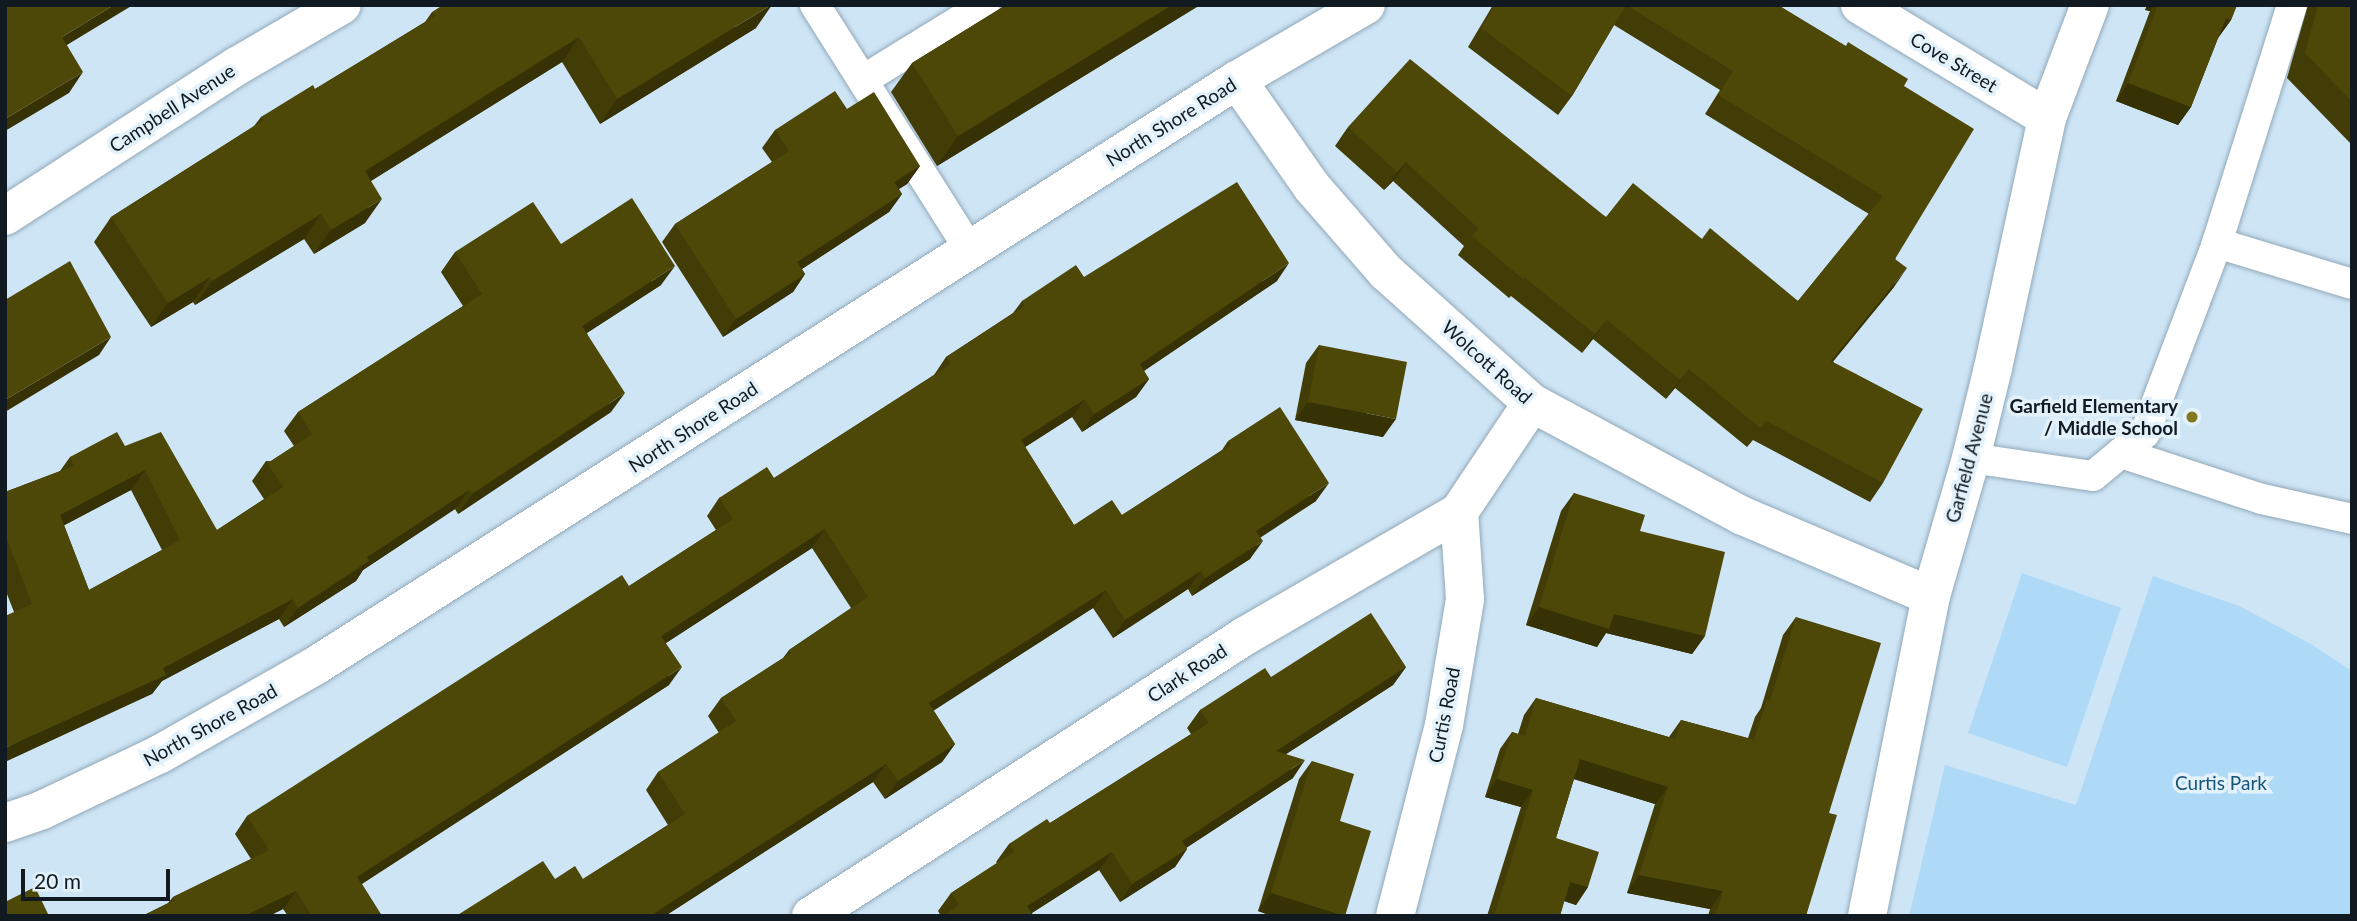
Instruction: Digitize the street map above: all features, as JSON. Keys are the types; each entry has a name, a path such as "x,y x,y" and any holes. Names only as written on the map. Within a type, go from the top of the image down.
{"street":[{"name":"Campbell Avenue","path":"5,216 237,66 342,5"},
{"name":"North Shore Road","path":"5,823 42,810 160,754 315,666 1237,80 1366,5"},
{"name":"Cove Street","path":"1860,5 2047,118"},
{"name":"Garfield Avenue","path":"1867,916 1931,596 1971,458 2047,118 2090,5"},
{"name":"Wolcott Road","path":"1237,80 1312,187 1386,272 1532,403 1743,516 1931,596"},
{"name":"Clark Road","path":"811,916 1245,636 1459,512 1532,403"},
{"name":"Curtis Road","path":"1395,916 1444,725 1465,599 1459,512"}],"lane":[{"path":"815,5 970,250"},
{"path":"863,80 985,5"},
{"path":"1971,458 2093,476 2146,433 2217,243 2292,5"},
{"path":"2217,243 2352,284"},
{"path":"2121,453 2262,499 2352,519"}],"green space":[{"path":"2022,573 2121,608 2067,767 1968,733"},
{"name":"Curtis Park","path":"2153,576 2239,606 2311,644 2352,671 2352,916 1909,916 1945,765 2076,805"}],"building":[{"path":"5,5 114,5 62,37 83,72 5,119"},
{"path":"443,5 771,5 617,99 579,37 365,171 382,199 331,230 321,214 212,281 210,277 168,303 111,217 264,120 261,117 313,85 315,89 435,16 432,12"},
{"path":"1006,5 1172,5 958,136 912,63"},
{"path":"1495,5 1626,5 1572,96 1481,28"},
{"path":"1626,5 1778,5 1846,46 1848,42 1908,79 1904,86 1974,129 1895,259 1907,268 1831,361 1923,409 1883,483 1766,421 1760,428 1689,369 1680,380 1607,320 1595,334 1472,236 1478,228 1406,162 1397,172 1348,127 1410,59 1606,217 1633,183 1702,239 1710,228 1798,301 1883,196 1718,95 1733,71"},
{"path":"2158,5 2237,5 2231,20 2226,18 2191,107 2128,83"},
{"path":"2318,5 2352,5 2352,102 2305,53"},
{"path":"835,91 847,109 874,92 920,166 894,182 902,194 797,262 805,274 736,319 675,224 789,151 775,130"},
{"path":"1237,182 1289,263 1140,364 1149,379 1094,414 1085,399 1021,440 1074,525 1112,500 1122,515 1231,445 1228,441 1280,407 1329,483 1256,531 1263,541 1205,578 1201,571 1125,620 1106,590 929,703 955,744 898,781 886,764 650,916 456,916 543,861 555,879 575,866 583,879 685,814 658,772 736,721 721,698 791,653 789,650 868,597 825,529 661,636 682,667 357,877 382,916 312,916 296,891 244,916 142,916 174,901 173,897 269,850 247,816 622,575 629,586 733,519 719,498 767,467 774,478 951,364 946,357 1025,306 1022,301 1076,265 1084,277"},
{"path":"632,198 675,266 582,326 625,393 472,494 469,490 367,557 369,561 298,608 293,599 163,668 166,675 5,748 5,616 32,604 5,534 5,492 74,466 70,457 117,432 125,446 161,432 217,530 283,487 266,461 271,461 312,434 298,412 482,294 455,252 533,202 561,244","holes":["145,470 180,540 89,590 60,515"]},
{"path":"70,261 111,337 5,400 5,300"},
{"path":"1319,345 1407,362 1396,419 1308,402"},
{"path":"1574,493 1645,515 1640,531 1725,552 1705,636 1614,614 1609,629 1539,607"},
{"path":"1371,613 1406,667 1276,751 1305,760 1182,841 1187,849 1132,884 1112,852 1027,906 1033,916 943,916 959,905 951,893 1014,852 1009,844 1047,819 1050,823 1209,723 1200,710 1265,668 1271,677"},
{"path":"1796,617 1881,643 1829,813 1837,815 1806,916 1715,916 1723,891 1639,875 1668,787 1580,759 1556,838 1599,852 1588,887 1570,882 1560,916 1494,916 1533,790 1497,779 1512,732 1525,736 1536,698 1675,739 1681,720 1754,740 1767,700 1770,701"},
{"path":"1312,761 1354,774 1340,821 1371,831 1345,916 1271,893"},
{"path":"35,887 49,916 5,916 5,902"}],"place":[{"name":"Garfield Elementary / Middle School","path":"2192,417"}]}
